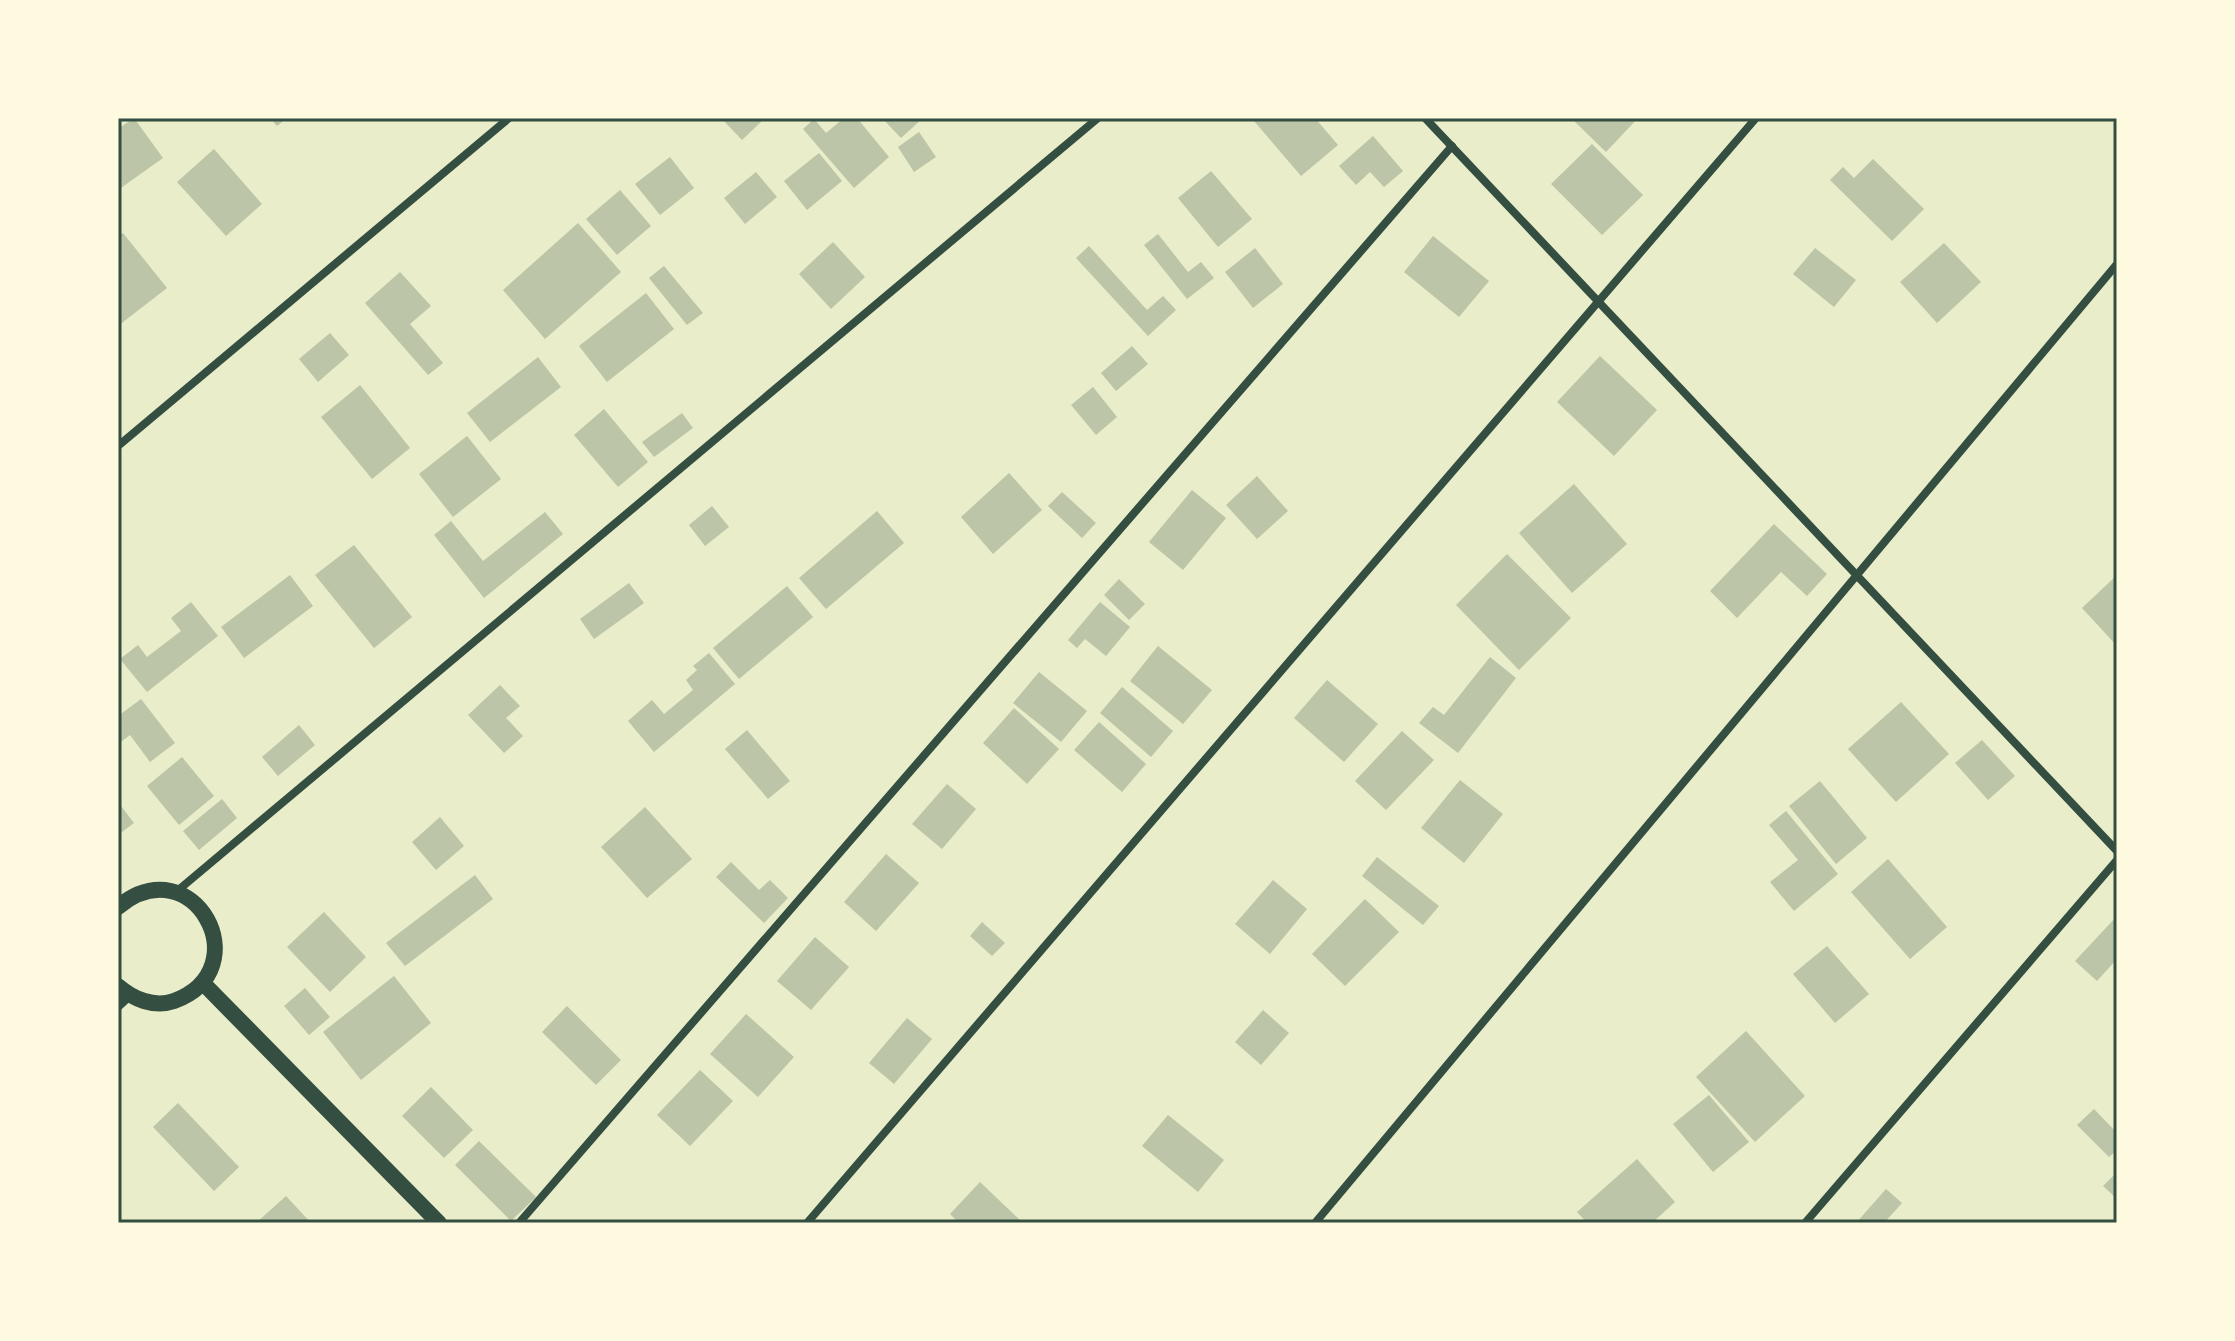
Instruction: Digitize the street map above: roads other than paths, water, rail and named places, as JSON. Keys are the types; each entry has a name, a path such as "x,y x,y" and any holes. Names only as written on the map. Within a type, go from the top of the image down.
{"main road":[{"path":"118,907 132,895 154,889 176,892 195,902 209,920 215,941 213,964 203,983 187,996 168,1003 148,1003 122,997"},
{"path":"203,983 439,1223"}],"street":[{"path":"118,446 509,118"},
{"path":"176,892 1098,118"},
{"path":"1425,118 2117,851"},
{"path":"807,1223 1756,118"},
{"path":"519,1223 1452,146"},
{"path":"1315,1223 2117,264"},
{"path":"1805,1223 2117,860"}]}
